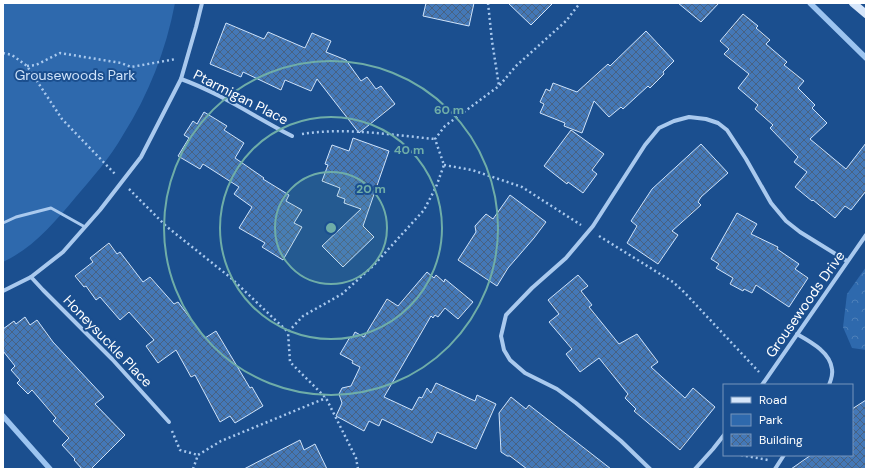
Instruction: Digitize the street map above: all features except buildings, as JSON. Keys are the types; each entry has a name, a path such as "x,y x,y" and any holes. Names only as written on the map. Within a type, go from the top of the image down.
{"street":[{"path":"3,291 31,277 63,252 100,210 141,157 181,79 202,3"},
{"path":"853,3 866,14"},
{"name":"Ptarmigan Place","path":"181,79 197,84 292,136"},
{"path":"650,469 621,441 576,403 558,389 525,373 510,360 504,350 501,336 506,315 532,288 566,258 589,230 645,145 659,128 674,121 689,117 706,119 718,123 727,130 746,159 771,203 786,221 800,232 848,261"},
{"name":"Grousewoods Drive","path":"763,384 866,235"},
{"name":"Honeysuckle Place","path":"31,277 112,359 169,422"},
{"path":"797,334 823,352 829,361 833,370 830,384"},
{"path":"695,469 723,436"},
{"path":"775,469 783,456"}],"lane":[{"path":"3,223 16,217 51,208 85,227"}],"path":[{"path":"488,3 499,86"},
{"path":"435,139 445,126 499,86 516,66 566,21 580,3"},
{"path":"3,53 12,55 28,66 62,119 166,226 231,278 288,332 290,362 326,398 356,458 358,469"},
{"path":"28,66 36,65 60,53 121,63 131,67 187,57"},
{"path":"292,136 320,131 373,133 435,139"},
{"path":"288,332 303,316 342,294 373,266 424,210 436,187 444,165 435,139"},
{"path":"444,165 472,170 522,187 673,282 766,379"},
{"path":"193,469 198,455 221,441 326,398"},
{"path":"169,422 180,450 198,455"},
{"path":"746,456 779,463"}],"green space":[{"name":"Grousewoods Park","path":"3,3 175,3 167,38 149,88 107,160 51,226 24,250 3,262"},
{"path":"866,267 866,350 852,348 843,327 847,294"}],"waterway":[{"path":"810,3 866,58"},
{"path":"3,416 50,469"}]}
